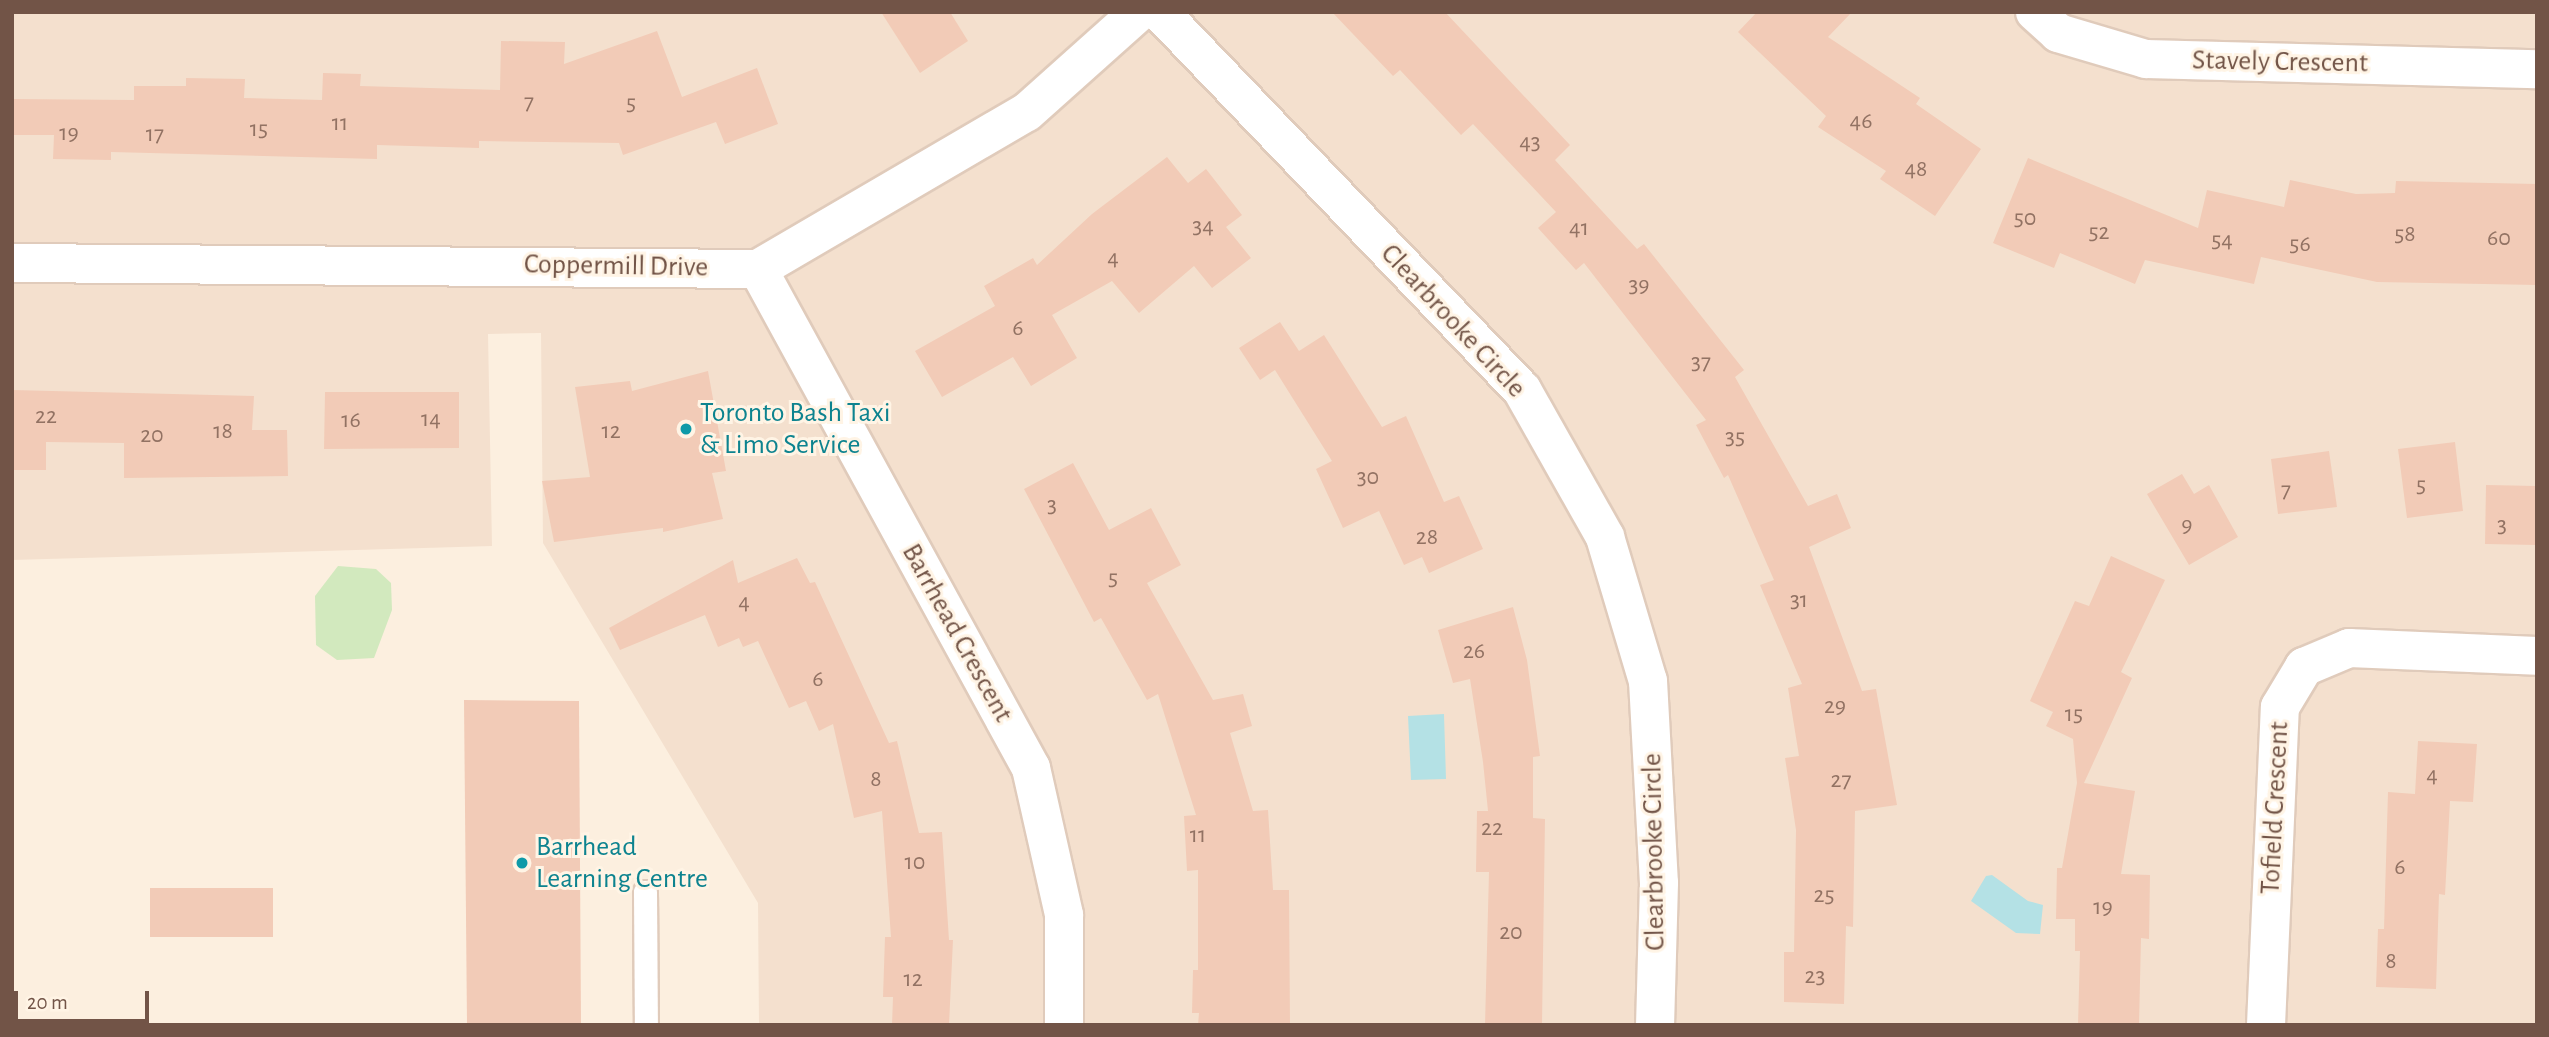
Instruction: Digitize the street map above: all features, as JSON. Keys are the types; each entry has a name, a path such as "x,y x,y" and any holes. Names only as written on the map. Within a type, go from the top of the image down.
{"street":[{"path":"758,269 1027,112 1139,12"},
{"name":"Clearbrooke Circle","path":"1160,12 1522,390 1605,537 1648,681 1659,883 1654,1025"},
{"name":"Stavely Crescent","path":"2035,12 2057,33 2146,59 2537,69"},
{"name":"Coppermill Drive","path":"12,263 758,269"},
{"name":"Barrhead Crescent","path":"758,269 1031,768 1063,915 1064,1025"},
{"name":"Tofield Crescent","path":"2266,1025 2280,707 2304,667 2349,648 2537,656"}],"lane":[{"path":"645,892 646,1025"}],"shaded area":[{"path":"12,12 2537,12 2537,1025 759,1025 758,903 543,543 541,333 488,334 492,546 12,560"}],"green space":[{"path":"338,566 376,569 391,583 392,610 374,658 337,660 316,645 315,596"}],"water":[{"path":"1444,714 1446,779 1411,780 1408,716"},
{"path":"1992,875 2028,901 2043,905 2040,934 2016,933 1971,901 1986,876"}],"building":[{"path":"881,12 950,12 968,41 920,73"},
{"path":"1332,12 1445,12 1570,145 1555,160 1637,249 1644,244 1744,370 1735,377 1808,506 1837,494 1851,528 1809,547 1862,691 1876,689 1897,805 1855,811 1853,927 1846,926 1844,1004 1784,1002 1784,952 1794,952 1796,830 1785,758 1799,756 1788,688 1802,684 1760,585 1774,580 1728,475 1724,478 1696,425 1706,420 1584,263 1576,270 1538,228 1556,212 1473,124 1461,135 1400,70 1393,76"},
{"path":"1757,12 1852,12 1828,37 1920,98 1916,104 1981,149 1935,216 1880,179 1886,171 1818,127 1826,116 1738,32"},
{"path":"657,31 682,97 757,68 778,124 725,144 716,122 623,155 619,143 479,141 479,148 377,145 377,159 111,152 111,160 53,159 54,135 12,135 12,99 134,100 134,86 186,86 186,78 245,79 244,98 322,100 323,73 361,74 360,86 500,90 501,41 565,42 564,64"},
{"path":"1167,157 1188,183 1206,169 1242,215 1226,227 1251,258 1212,288 1194,266 1139,313 1112,281 1052,315 1077,358 1031,386 1013,357 942,397 915,351 995,306 984,286 1033,258 1037,265 1092,214"},
{"path":"2028,158 2198,228 2207,190 2284,207 2290,180 2356,194 2395,193 2396,181 2537,184 2537,285 2377,282 2261,257 2254,284 2145,260 2135,284 2060,253 2054,268 1993,243"},
{"path":"1280,322 1299,351 1324,335 1382,427 1406,416 1444,502 1459,496 1483,549 1429,573 1422,557 1404,565 1379,511 1343,528 1316,469 1332,461 1275,370 1260,380 1239,348"},
{"path":"708,371 726,471 712,473 723,519 663,532 663,528 554,542 542,481 590,477 575,387 630,381 632,391"},
{"path":"12,390 254,396 252,430 287,430 288,476 124,478 124,443 46,442 46,470 12,470"},
{"path":"325,392 459,392 459,448 324,449"},
{"path":"2455,442 2463,511 2407,518 2398,449"},
{"path":"2329,451 2337,507 2278,514 2271,459"},
{"path":"1073,463 1109,530 1151,508 1181,565 1147,583 1213,700 1243,694 1252,726 1230,733 1253,811 1268,810 1273,890 1289,890 1290,1025 1198,1025 1199,1013 1192,1013 1193,970 1198,970 1198,870 1187,871 1184,816 1196,815 1158,694 1147,700 1101,618 1094,622 1024,489"},
{"path":"2182,474 2194,494 2209,485 2238,537 2189,565 2147,494"},
{"path":"2486,485 2537,486 2537,545 2485,544"},
{"path":"2111,556 2165,580 2121,672 2132,678 2084,783 2135,791 2121,874 2150,875 2149,939 2141,938 2139,1025 2078,1025 2080,951 2075,951 2075,919 2056,919 2057,868 2062,868 2077,783 2073,739 2046,726 2053,712 2030,701 2075,601 2089,606"},
{"path":"797,558 810,583 815,582 889,743 897,741 919,833 942,832 949,940 953,940 949,1025 892,1025 893,997 883,997 885,937 891,937 882,811 854,818 833,724 819,731 806,701 789,708 758,641 743,647 739,638 718,647 705,615 620,650 609,628 733,560 738,583"},
{"path":"1513,607 1527,660 1540,756 1533,757 1533,818 1545,819 1542,1025 1485,1025 1489,872 1476,872 1477,811 1488,811 1483,762 1470,679 1453,683 1438,630"},
{"name":"Barrhead Learning Centre","path":"464,700 579,701 581,1025 467,1025"},
{"path":"2418,741 2477,744 2473,802 2450,801 2445,895 2439,894 2436,989 2376,987 2378,929 2384,929 2388,792 2415,794"},
{"path":"150,888 273,888 273,937 150,937"}],"place":[{"name":"Toronto Bash Taxi & Limo Service","path":"686,429"},
{"name":"Barrhead Learning Centre","path":"522,863"}]}
